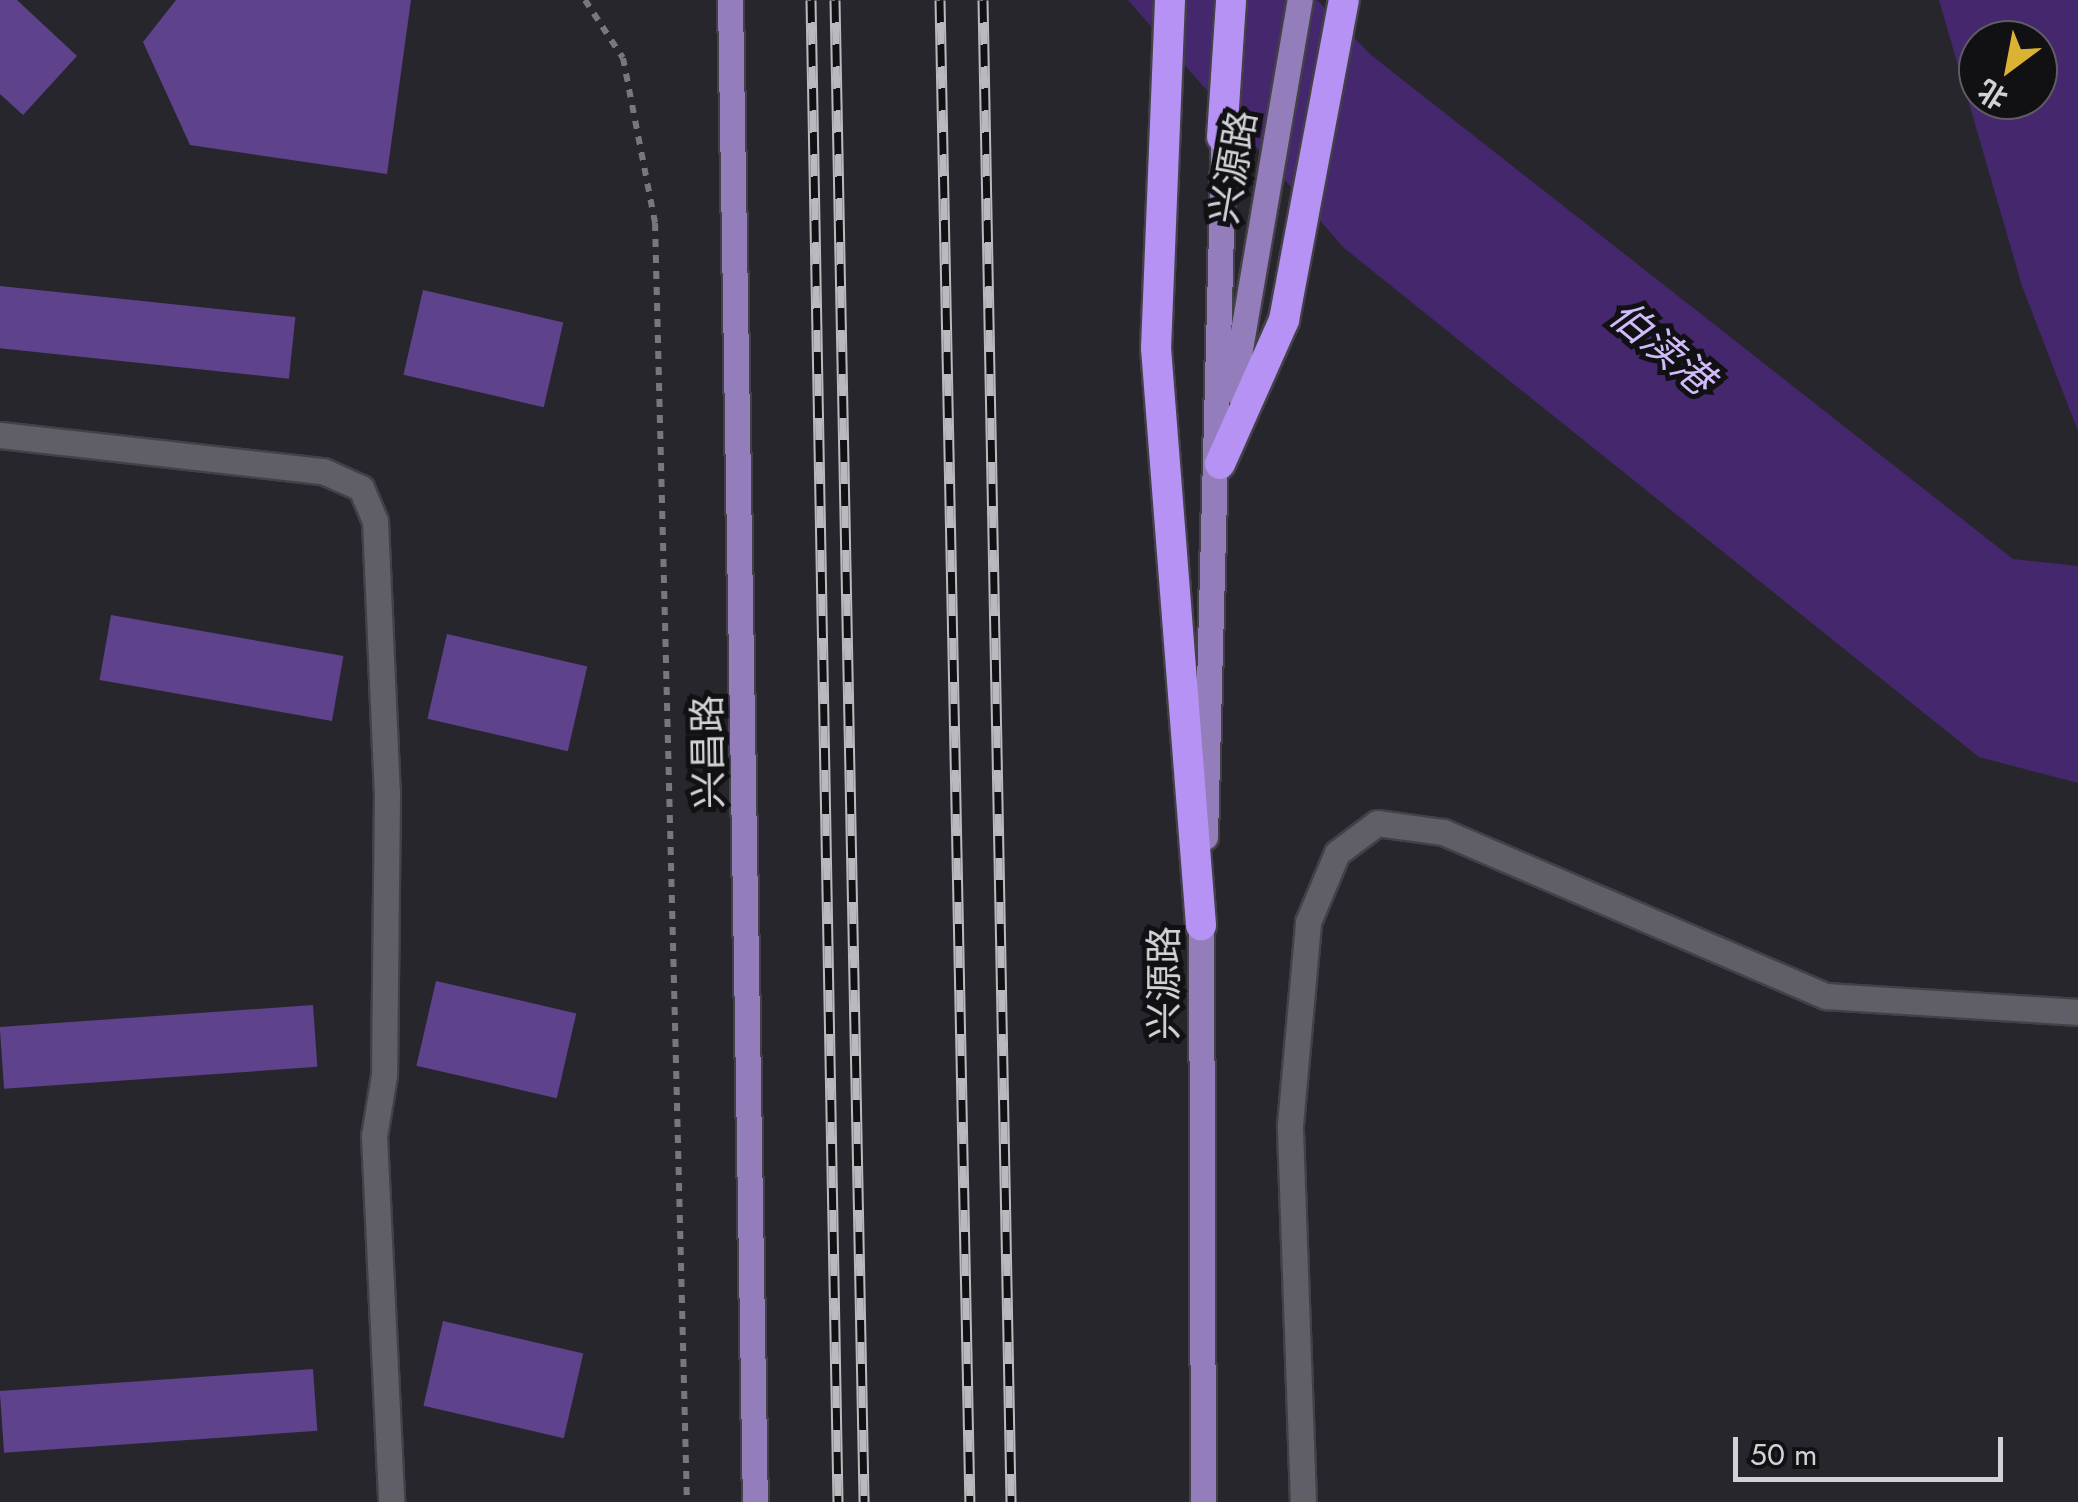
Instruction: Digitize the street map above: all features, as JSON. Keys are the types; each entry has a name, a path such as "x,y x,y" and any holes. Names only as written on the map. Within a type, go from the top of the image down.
{"highway":[{"path":"1170,0 1156,348 1200,924"},
{"path":"1222,137 1234,0"},
{"path":"1220,464 1284,320 1344,0"}],"main road":[{"name":"兴昌路","path":"730,0 755,1502"},
{"name":"兴源路","path":"1220,464 1300,0"},
{"name":"兴源路","path":"1203,1502 1200,924 1220,464 1222,137"}],"street":[{"path":"0,434 324,471 361,488 375,521 386,793 384,1074 374,1136 391,1502"},
{"path":"1303,1502 1290,1125 1308,922 1337,853 1377,823 1443,832 1826,996 2078,1012"}],"path":[{"path":"585,0 623,58 655,223 687,1502"}],"water":[{"name":"伯渎港","path":"1128,0 1317,0 1371,55 2013,559 2078,566 2078,783 1979,757 1344,248"},
{"path":"1939,0 2078,0 2078,431 2022,286 1974,120 2058,120 2058,20 1958,20 1958,65"}],"building":[{"path":"0,0 17,0 77,56 23,115 0,94"},
{"path":"176,0 411,0 387,174 190,145 143,42"},
{"path":"0,286 295,317 289,379 0,348"},
{"path":"423,290 563,322 544,407 403,375"},
{"path":"111,615 343,656 332,721 100,680"},
{"path":"447,634 587,666 568,751 427,719"},
{"path":"436,981 576,1013 557,1098 416,1066"},
{"path":"313,1005 317,1067 4,1089 0,1027"},
{"path":"443,1321 583,1353 564,1438 423,1406"},
{"path":"313,1369 317,1431 4,1453 0,1391"}],"railway":[{"path":"811,0 838,1502"},
{"path":"835,0 864,1502"},
{"path":"940,0 970,1502"},
{"path":"983,0 1011,1502"}]}
